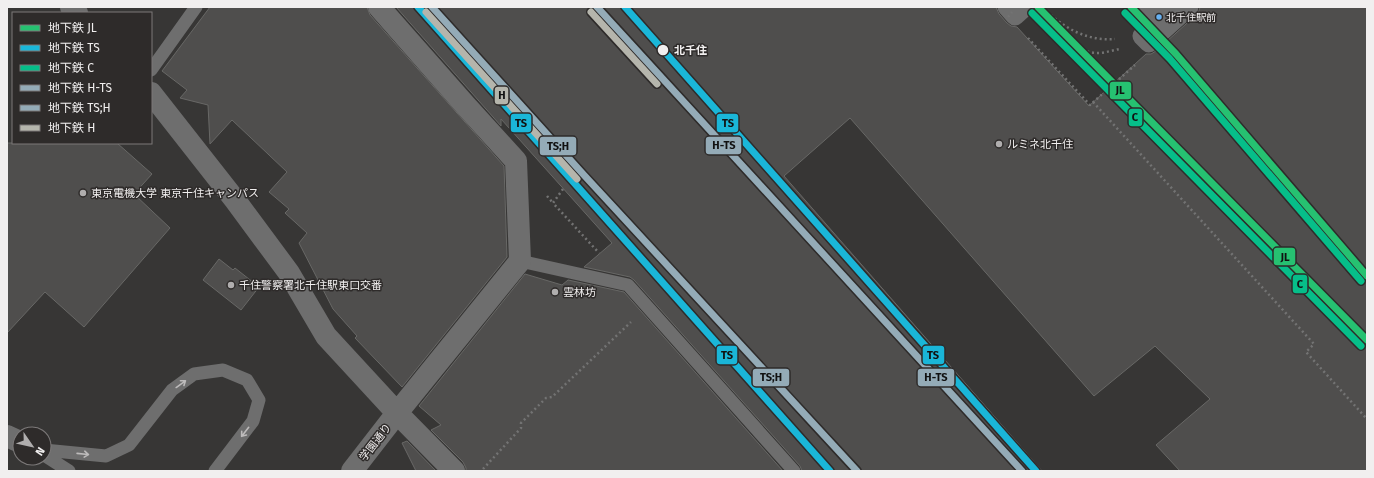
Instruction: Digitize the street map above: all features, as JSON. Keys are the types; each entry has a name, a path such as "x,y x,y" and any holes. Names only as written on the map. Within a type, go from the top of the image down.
{"street":[{"path":"379,7 516,161 520,261"},
{"path":"1159,10 1142,36 1148,43 1189,7"},
{"path":"152,94 235,200 289,274 326,336 397,413 454,471"},
{"name":"学園通り","path":"352,471 520,261"}],"lane":[{"path":"152,69 196,7"},
{"path":"520,261 628,285 794,471"},
{"path":"52,451 106,456 129,445 172,390 194,374 223,370 247,380 260,400 253,421 215,471"},
{"path":"52,460 69,471"}],"path":[{"path":"1050,13 1060,23 1086,37 1114,39"},
{"path":"1046,23 1056,34 1077,48 1097,53 1122,48"},
{"path":"1026,36 1090,105 1140,60"},
{"path":"1093,102 1314,344 1306,352 1367,418"},
{"path":"563,189 553,203 628,285"},
{"path":"481,471 521,428 521,423 546,398 552,397 647,307"}],"building":[{"path":"210,7 367,7 370,15 504,166 507,257 402,387 355,338 357,336 333,309 299,243 307,233 285,213 289,209 269,192 287,172 232,120 210,144 208,105 180,98 187,90 162,71"},
{"path":"396,7 996,7 999,14 1007,23 1011,26 1017,27 1089,106 1146,54 1151,54 1156,51 1196,15 1200,7 1367,7 1367,471 1180,471 1156,445 1210,399 1155,346 1094,396 850,118 784,176 1042,471 802,471 800,466 634,280 630,277 584,267 612,243 501,119 501,126"},
{"path":"7,143 118,144 152,174 134,194 170,228 84,327 45,292 7,333"},
{"path":"219,259 233,270 235,268 259,287 241,310 203,280"},
{"path":"525,274 562,285 568,280 624,292 783,471 466,471 463,462 431,430 441,425 419,406"},
{"path":"407,441 436,471 416,471 402,443"}],"metro line":[{"name":"TS","path":"418,7 830,471"},
{"name":"TS;H","path":"432,7 583,174 857,471"},
{"name":"H-TS","path":"597,7 1022,471"},
{"name":"TS","path":"625,7 1036,471"},
{"name":"JL","path":"1038,7 1367,340"},
{"name":"JL","path":"1131,7 1176,54 1367,276"},
{"name":"H","path":"426,12 577,179"},
{"name":"H","path":"591,12 657,84"},
{"name":"C","path":"1032,13 1361,346"},
{"name":"C","path":"1125,13 1170,59 1361,281"}],"place":[{"name":"北千住駅前","path":"1159,17"},
{"name":"北千住","path":"663,50"},
{"name":"ルミネ北千住","path":"999,144"},
{"name":"東京電機大学 東京千住キャンパス","path":"83,193"},
{"name":"千住警察署北千住駅東口交番","path":"231,285"},
{"name":"雲林坊","path":"555,292"}]}
